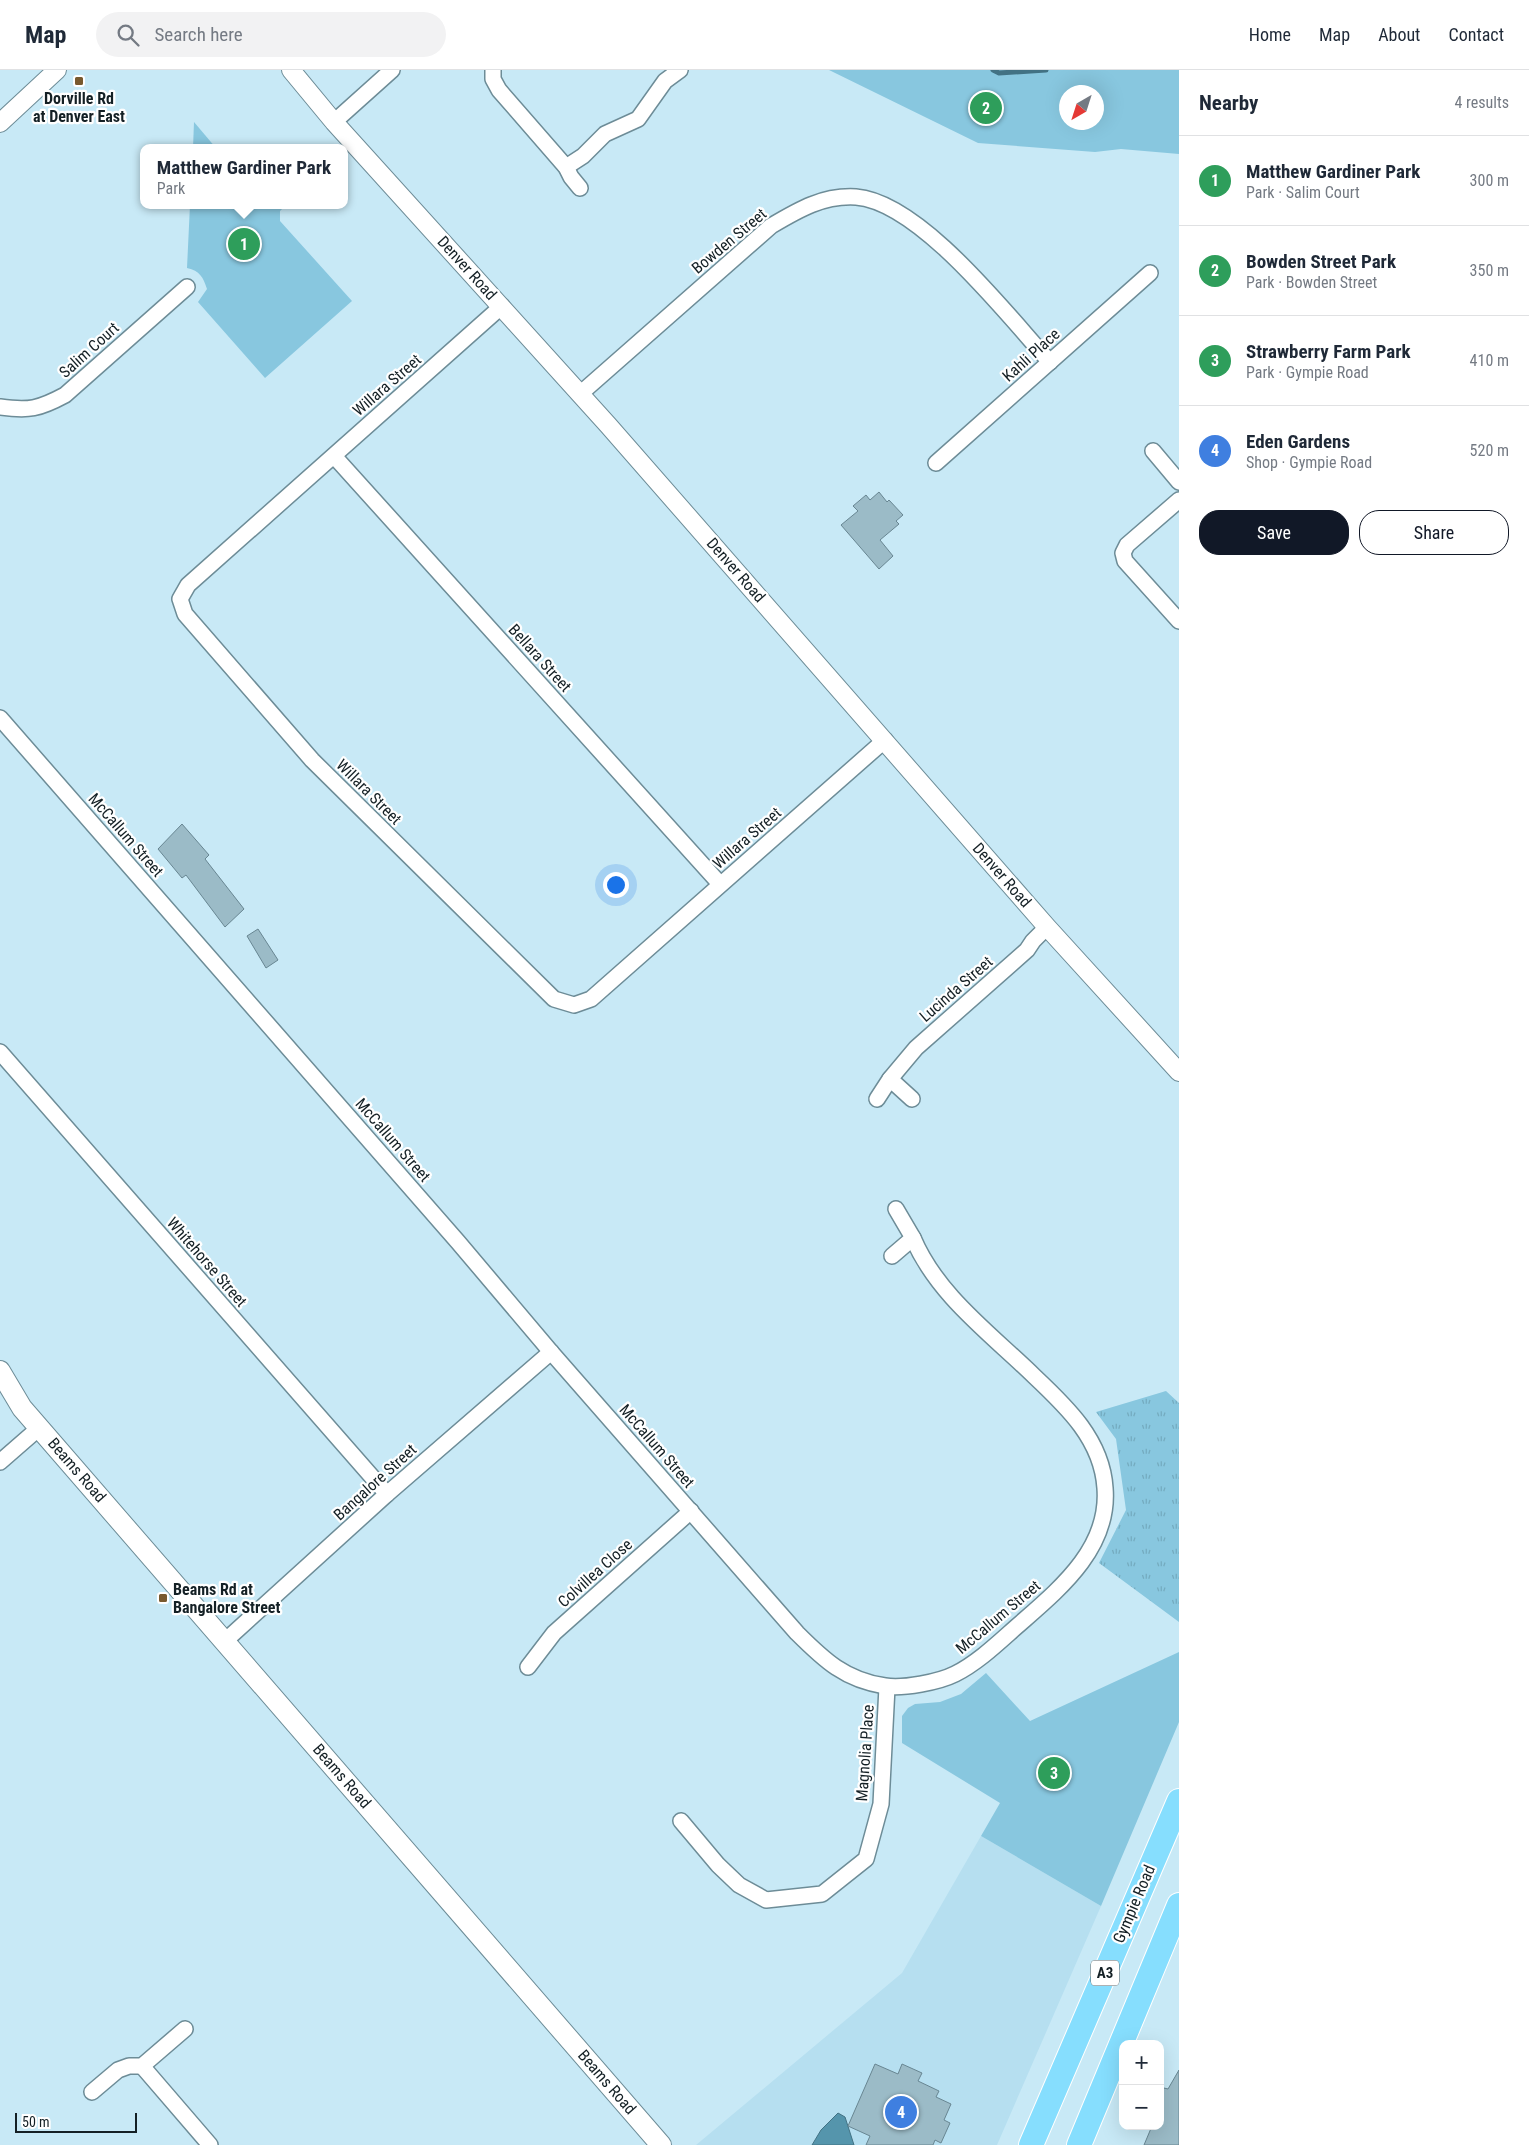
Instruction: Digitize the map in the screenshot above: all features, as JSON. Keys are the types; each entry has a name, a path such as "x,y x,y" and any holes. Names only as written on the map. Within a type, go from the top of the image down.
{"highway":[{"name":"Gympie Road","path":"1031,2145 1179,1801"},
{"path":"1079,2145 1179,1905"}],"main road":[{"name":"Beams Road","path":"0,1371 22,1408 39,1428 661,2145"},
{"name":"Beams Road","path":"0,1395 22,1408"}],"street":[{"path":"0,123 57,70"},
{"name":"Denver Road","path":"291,70 334,122 502,306 885,740 1047,928 1179,1072"},
{"path":"334,122 392,70"},
{"path":"493,70 493,79 499,90 566,167 570,177 580,188"},
{"path":"566,167 583,156 605,134 638,119 665,81 680,70"},
{"name":"Bowden Street","path":"580,394 771,226 806,206 828,199 857,197 891,208 921,227 971,275 1050,362"},
{"name":"Kahli Place","path":"936,463 1150,273"},
{"name":"Salim Court","path":"0,406 20,409 42,407 65,395 187,286"},
{"name":"Willara Street","path":"502,306 188,586 180,599 185,614 312,760 554,998 574,1006 592,999 885,740"},
{"path":"1152,452 1179,482"},
{"name":"Bellara Street","path":"334,456 720,884"},
{"path":"1179,500 1127,545 1123,553 1125,561 1179,621"},
{"name":"McCallum Street","path":"0,718 797,1633 825,1661 854,1679 887,1687 932,1683 956,1674 988,1652 1054,1593 1074,1573 1096,1538 1104,1514 1106,1488 1100,1459 1081,1423 1064,1404 974,1320 944,1288 921,1258 913,1238 896,1209"},
{"name":"Lucinda Street","path":"877,1099 890,1079 916,1048 1027,950 1032,941 1047,928"},
{"name":"Whitehorse Street","path":"0,1052 387,1494"},
{"path":"890,1079 912,1099"},
{"path":"892,1256 913,1238"},
{"name":"Bangalore Street","path":"225,1641 387,1494 551,1352"},
{"path":"0,1462 39,1428"},
{"name":"Colvillea Close","path":"528,1667 554,1633 691,1511"},
{"name":"Magnolia Place","path":"681,1821 718,1865 739,1885 766,1900 822,1894 866,1858 881,1804 887,1687"},
{"path":"92,2092 118,2070 130,2066 142,2066 185,2030"},
{"path":"142,2066 210,2145"}],"shaded area":[{"path":"981,1836 1101,1906 997,2145 696,2145 902,1973"},
{"path":"838,2113 845,2117 854,2145 812,2145 821,2130"}],"green space":[{"path":"829,70 1179,70 1179,154 1121,149 1095,152 978,143"},
{"path":"194,122 213,144 193,144"},
{"path":"190,209 282,209 280,211 280,221 352,301 265,378 198,302 207,289 200,275 187,268"},
{"path":"1166,1391 1179,1403 1179,1622 1099,1563 1126,1510 1116,1439 1096,1412"},
{"path":"1179,1652 1179,1722 1101,1906 981,1836 1000,1803 902,1743 902,1716 908,1708 915,1704 940,1702 961,1694 986,1673 1030,1721"}],"building":[{"path":"879,492 887,502 889,500 903,515 896,521 899,524 880,540 893,556 879,569 841,525 858,511 853,506 866,495 870,500"},
{"path":"182,824 209,855 205,859 244,909 225,927 186,875 182,878 158,849"},
{"path":"258,929 278,960 266,968 247,936"},
{"path":"875,2064 898,2074 902,2064 922,2073 918,2081 939,2091 936,2097 951,2104 944,2120 950,2123 941,2143 935,2140 933,2145 866,2145 870,2136 848,2126"},
{"path":"1179,2070 1179,2145 1144,2145 1150,2130 1164,2130 1164,2088 1168,2089"}],"waterway":[{"path":"993,70 999,73 1046,70"}],"place":[{"name":"Dorville Rd at Denver East","path":"79,81"},
{"name":"Bowden Street Park","path":"986,108"},
{"name":"Matthew Gardiner Park","path":"244,244"},
{"name":"Beams Rd at Bangalore Street","path":"163,1598"},
{"name":"Strawberry Farm Park","path":"1054,1773"},
{"name":"Eden Gardens","path":"901,2112"}]}
